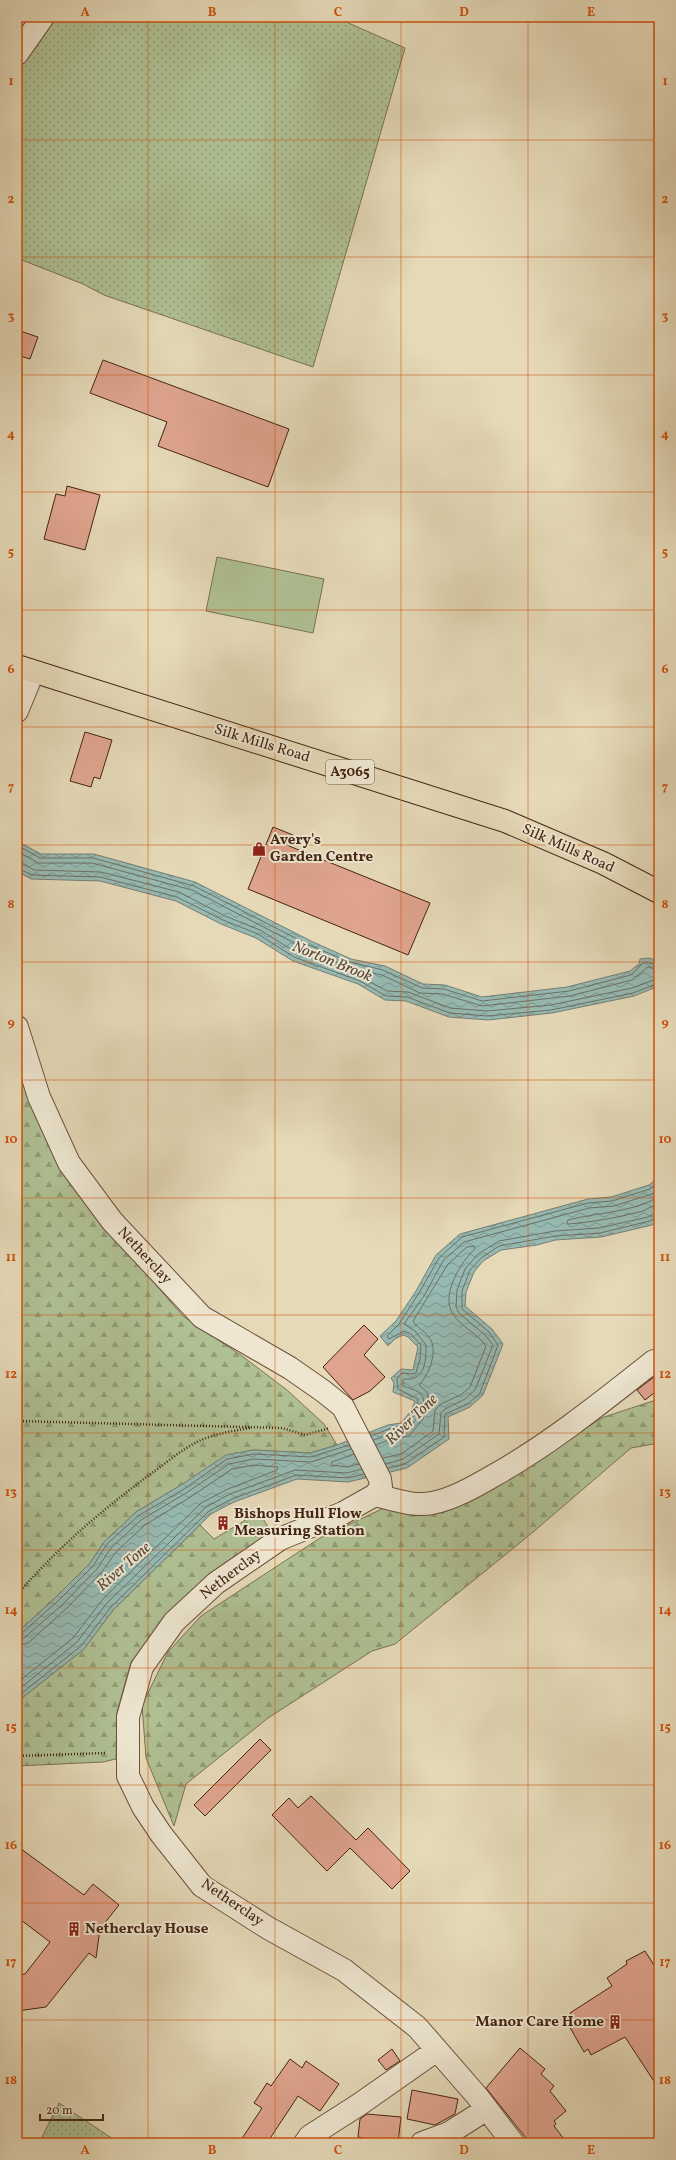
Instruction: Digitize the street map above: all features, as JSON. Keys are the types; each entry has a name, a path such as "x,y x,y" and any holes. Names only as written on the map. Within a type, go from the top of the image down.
{"main road":[{"name":"Silk Mills Road","path":"25,669 506,821 604,863 659,892"}],"street":[{"path":"17,54 42,17"},
{"path":"17,711 25,669"},
{"name":"Netherclay","path":"17,1026 39,1097 69,1162 112,1222 202,1317 290,1368 323,1390 343,1406 354,1426 377,1487 343,1513 280,1539 216,1583 174,1622 142,1667 128,1717 128,1776 143,1807 161,1834 202,1886 268,1928 344,1970 417,2027 487,2109 513,2143"},
{"path":"377,1487 408,1503 431,1504 468,1490 517,1462 584,1416 654,1361"},
{"path":"305,2143 310,2136 360,2104 437,2050"},
{"path":"422,2143 449,2133 487,2109"}],"path":[{"path":"17,1421 282,1428 305,1435 328,1429 354,1426"},
{"path":"17,1595 69,1541 124,1493 167,1462 196,1442 223,1433 256,1427"},
{"path":"17,1756 100,1753 128,1754"}],"green space":[{"path":"52,17 335,17 405,48 313,367 104,295 83,284 17,258 17,68"},
{"path":"217,557 324,579 313,633 206,611"},
{"path":"17,1061 93,1213 183,1316 242,1356 287,1390 324,1424 337,1445 310,1453 253,1450 181,1485 136,1512 104,1542 90,1563 17,1633"},
{"path":"659,1399 659,1443 631,1448 526,1538 395,1644 372,1651 268,1718 186,1784 174,1826 146,1758 142,1705 168,1652 201,1616 320,1538 384,1508 443,1513 604,1417"},
{"path":"259,1512 273,1535 169,1615 131,1662 117,1712 116,1759 103,1762 17,1766 17,1702 84,1649 113,1610 200,1525 214,1539"},
{"path":"59,2103 119,2143 39,2143"}],"water":[{"name":"Norton Brook","path":"17,841 41,854 94,854 195,882 311,941 351,959 385,966 423,984 445,985 482,997 567,987 630,971 639,964 640,959 649,958 659,961 659,986 634,996 552,1013 488,1020 449,1017 406,1001 385,1000 358,984 293,961 256,938 221,924 176,901 100,881 31,879 17,871"},
{"name":"River Tone","path":"659,1177 659,1219 652,1225 601,1237 555,1240 537,1245 501,1250 483,1261 474,1272 466,1292 465,1306 492,1329 503,1344 483,1395 470,1407 448,1417 449,1439 407,1468 348,1482 297,1479 234,1502 211,1514 113,1610 84,1649 17,1702 17,1633 90,1563 104,1542 136,1512 181,1485 226,1455 253,1450 310,1453 337,1445 388,1425 401,1423 411,1411 415,1401 393,1392 394,1383 391,1378 401,1369 413,1370 418,1347 408,1337 403,1335 395,1339 388,1346 380,1336 396,1321 416,1291 436,1255 460,1234 588,1199 611,1197 649,1185"}],"building":[{"path":"17,330 38,337 30,359 17,355"},
{"path":"103,360 289,429 268,487 158,446 167,422 90,393"},
{"path":"67,486 100,495 85,550 44,539 56,494 65,496"},
{"path":"85,732 112,740 100,779 94,777 91,787 70,781"},
{"path":"273,827 293,835 289,846 430,903 408,955 248,889"},
{"path":"364,1325 378,1339 364,1355 385,1377 370,1391 353,1400 323,1367"},
{"path":"659,1373 659,1389 645,1400 637,1390"},
{"path":"260,1739 271,1750 205,1816 194,1805"},
{"path":"311,1796 356,1840 368,1828 410,1871 392,1889 350,1848 327,1871 272,1815 289,1798 298,1808"},
{"name":"Netherclay House","path":"17,1846 84,1895 93,1884 119,1905 100,1929 96,1958 89,1953 46,2007 17,2011 17,1975 25,1974 50,1942 17,1917"},
{"name":"Manor Care Home","path":"645,1951 659,1973 659,2089 625,2037 591,2055 588,2049 584,2052 568,2024 574,2019 570,2013 612,1986 607,1978 627,1964 626,1961"},
{"path":"520,2048 545,2069 541,2074 554,2086 550,2091 566,2111 554,2121 556,2124 554,2126 567,2143 530,2143 486,2088"},
{"path":"392,2049 400,2061 386,2070 378,2060"},
{"path":"290,2059 302,2068 306,2061 339,2084 320,2111 298,2096 267,2143 239,2143 262,2108 254,2103 267,2083 271,2086"},
{"path":"412,2090 458,2099 455,2114 435,2125 407,2119"},
{"path":"367,2114 401,2117 398,2143 362,2143 363,2138 358,2137 360,2119"}],"place":[{"name":"Avery's Garden Centre","path":"259,849"},
{"name":"Bishops Hull Flow Measuring Station","path":"223,1523"},
{"name":"Netherclay House","path":"74,1929"},
{"name":"Manor Care Home","path":"615,2022"}]}
